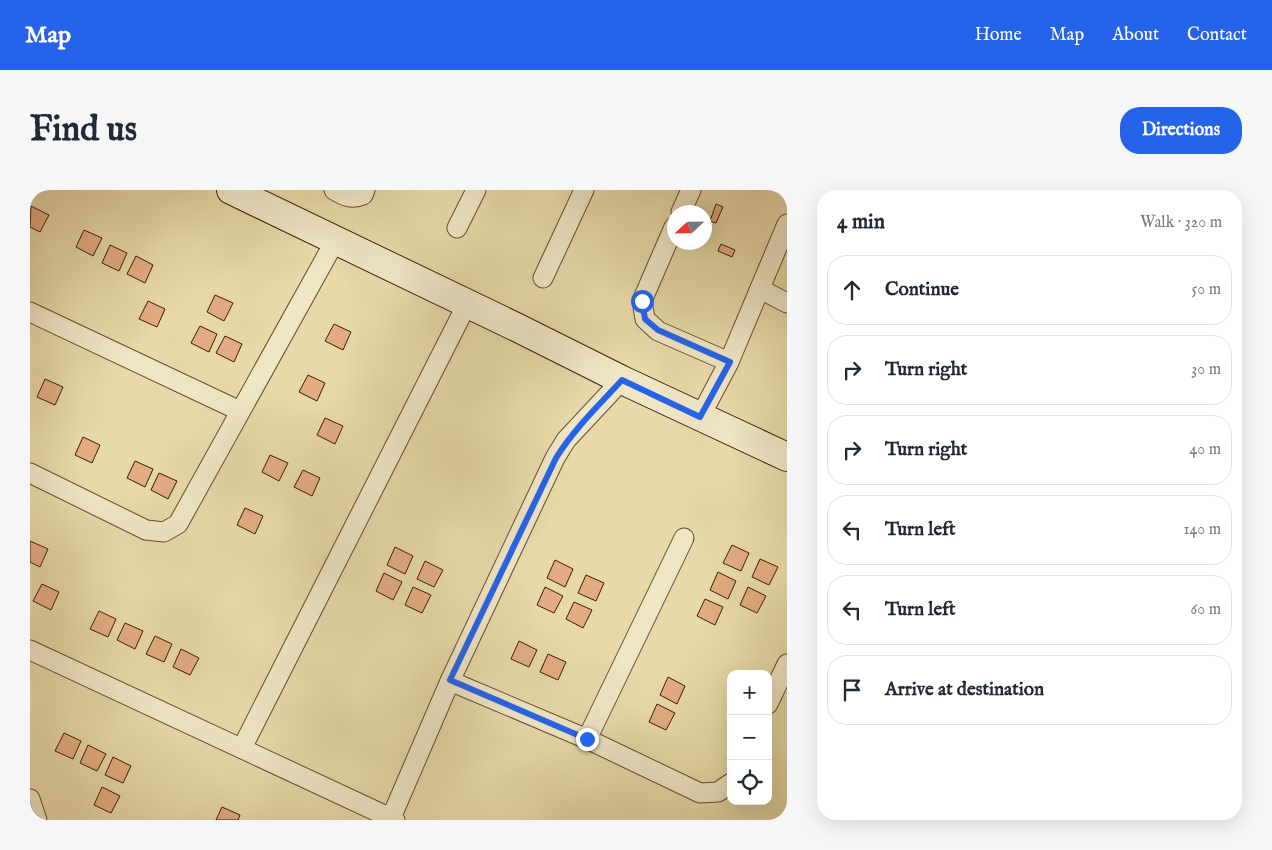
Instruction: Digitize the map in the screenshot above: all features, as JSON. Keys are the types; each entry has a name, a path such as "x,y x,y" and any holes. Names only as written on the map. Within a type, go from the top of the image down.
{"street":[{"path":"231,190 622,380 787,457"},
{"path":"334,190 345,196 355,198 362,196 365,190"},
{"path":"457,228 476,190"},
{"path":"543,278 584,190"},
{"path":"684,205 691,190"},
{"path":"700,417 730,362 787,224"},
{"path":"30,474 146,530 164,532 178,524 335,241"},
{"path":"667,243 642,301 645,319 658,330 730,362"},
{"path":"760,289 787,302"},
{"path":"242,748 467,304"},
{"path":"30,312 240,411"},
{"path":"30,650 393,819 450,680 556,458 571,435 622,380"},
{"path":"587,739 684,538"},
{"path":"772,696 787,664"},
{"path":"450,680 587,739 700,793 718,792 727,786"},
{"path":"30,799 37,820"}],"building":[{"path":"716,204 723,207 716,223 712,222"},
{"path":"31,206 49,215 40,232 30,227"},
{"path":"84,230 102,238 93,256 76,247"},
{"path":"721,244 735,250 732,257 718,251"},
{"path":"110,245 127,253 119,271 102,263"},
{"path":"136,256 153,265 145,283 127,274"},
{"path":"215,295 233,303 224,321 207,312"},
{"path":"148,301 165,309 157,327 139,319"},
{"path":"334,324 351,332 343,350 325,341"},
{"path":"200,326 217,334 209,352 191,343"},
{"path":"225,336 242,344 234,362 216,353"},
{"path":"308,375 325,383 317,401 299,392"},
{"path":"45,379 63,387 55,405 37,397"},
{"path":"325,418 343,426 335,444 317,435"},
{"path":"83,437 100,445 92,463 75,455"},
{"path":"270,455 288,463 279,481 262,472"},
{"path":"135,461 153,469 145,487 127,478"},
{"path":"303,470 320,478 312,496 294,487"},
{"path":"159,473 177,481 168,499 151,490"},
{"path":"245,508 263,516 255,534 237,525"},
{"path":"30,541 48,549 40,567 30,562"},
{"path":"732,545 749,553 741,571 723,563"},
{"path":"395,547 413,556 405,574 387,565"},
{"path":"760,559 778,567 769,585 752,577"},
{"path":"555,560 573,569 565,587 547,578"},
{"path":"425,561 443,570 434,587 417,579"},
{"path":"718,572 736,581 728,599 710,590"},
{"path":"384,573 402,582 393,600 376,591"},
{"path":"586,575 604,583 596,601 578,593"},
{"path":"42,584 59,592 51,610 33,601"},
{"path":"413,587 431,595 422,613 405,605"},
{"path":"545,587 563,596 554,613 537,605"},
{"path":"748,587 766,596 757,613 740,605"},
{"path":"705,599 723,607 715,625 697,616"},
{"path":"574,602 592,610 583,628 566,619"},
{"path":"99,611 116,619 108,637 90,629"},
{"path":"125,623 143,631 135,649 117,640"},
{"path":"155,636 172,644 164,662 146,654"},
{"path":"519,641 537,650 529,667 511,659"},
{"path":"181,649 199,658 190,675 173,667"},
{"path":"548,654 566,662 558,680 540,672"},
{"path":"668,677 685,686 677,704 660,695"},
{"path":"657,704 675,713 666,730 649,722"},
{"path":"64,733 81,741 73,759 55,751"},
{"path":"88,745 106,754 97,771 80,763"},
{"path":"113,757 131,766 123,783 105,775"},
{"path":"102,787 120,796 111,813 94,805"},
{"path":"222,807 240,815 238,820 216,820"}],"route":[{"path":"587,739 450,680 566,440 622,380 700,417 730,362 658,330 645,319 642,301"}]}
